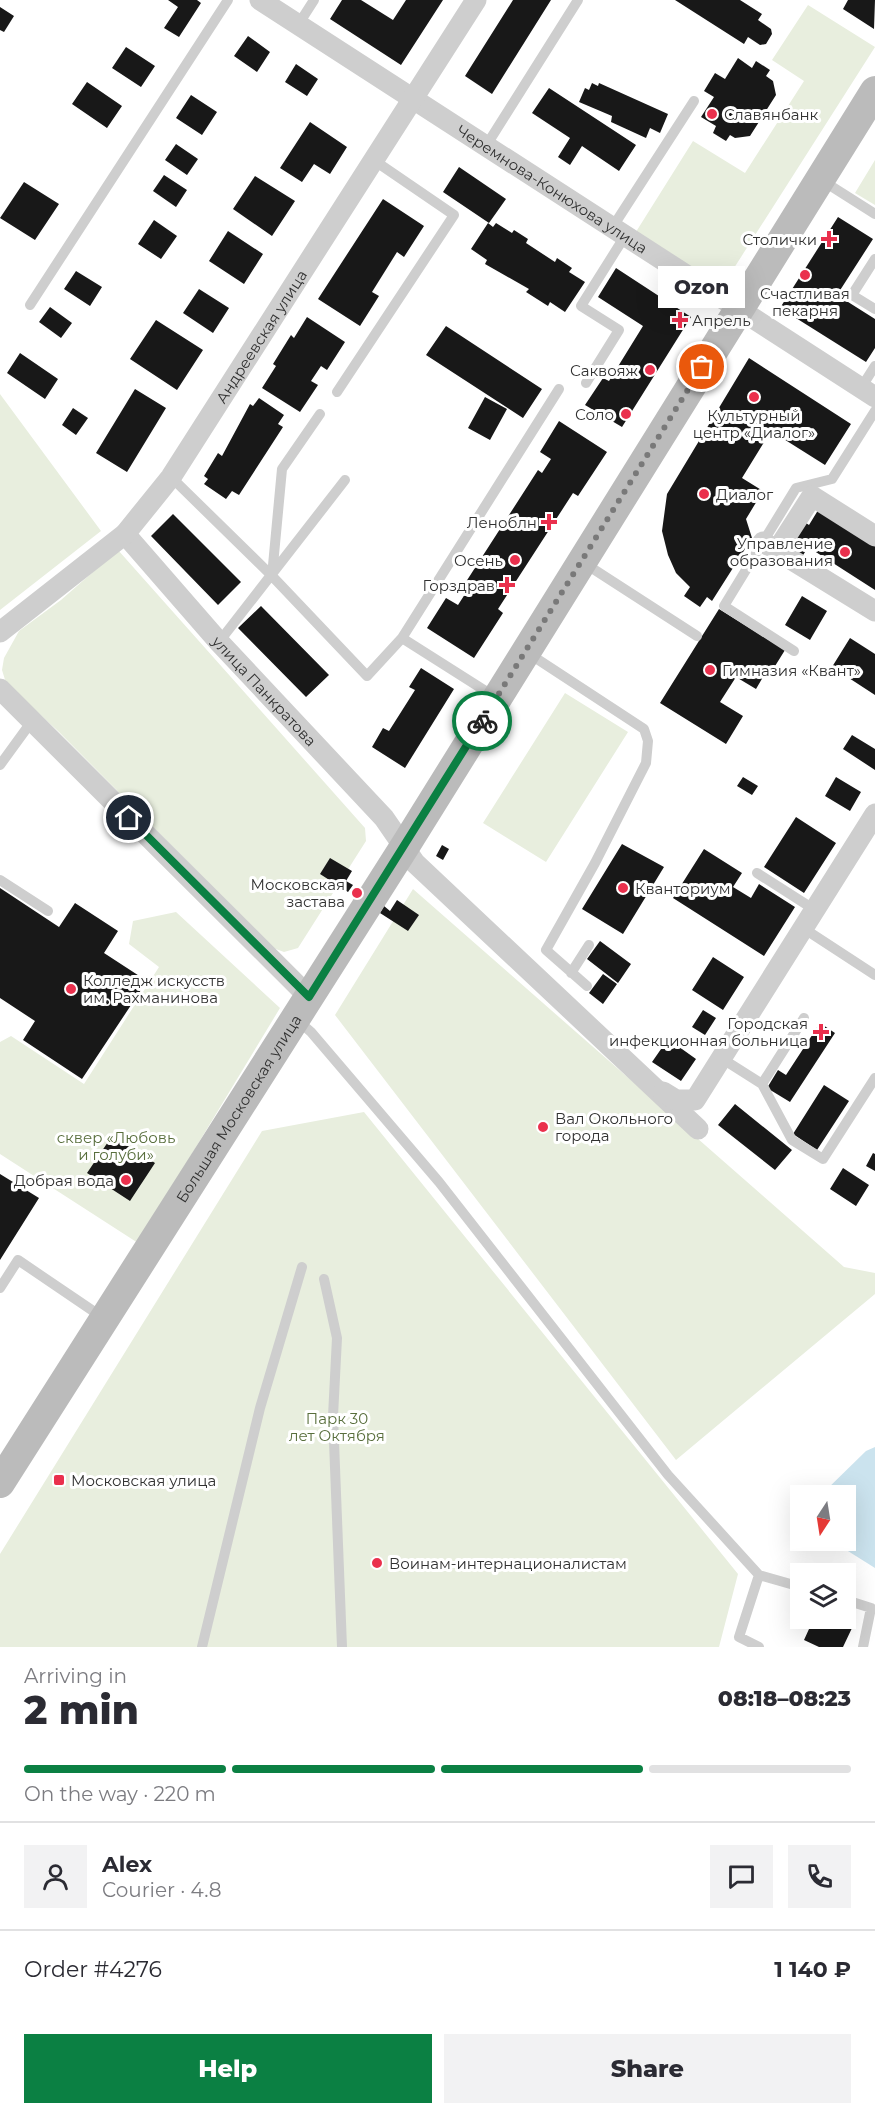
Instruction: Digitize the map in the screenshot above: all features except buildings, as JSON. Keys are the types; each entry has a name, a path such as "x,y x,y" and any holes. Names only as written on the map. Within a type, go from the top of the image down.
{"main road":[{"name":"Большая Московская улица","path":"0,1483 405,846 875,91"}],"street":[{"name":"Черемнова-Конюхова улица","path":"260,0 868,393"},
{"name":"Андреевская улица","path":"0,632 125,534 171,477 476,0"},
{"path":"875,536 812,496 770,545 875,611"},
{"name":"улица Панкратова","path":"125,534 219,642 384,819 415,862 658,1089"},
{"path":"0,690 303,1008"},
{"path":"658,1089 676,1100 695,1100 875,814"},
{"path":"658,1089 698,1129"}],"lane":[{"path":"30,306 228,0"},
{"path":"298,25 314,0"},
{"path":"486,146 578,0"},
{"path":"586,383 619,330 581,306 619,232 694,101"},
{"path":"337,392 454,215 375,161"},
{"path":"820,179 875,214"},
{"path":"875,259 852,295 875,309"},
{"path":"868,393 875,366"},
{"path":"171,477 272,576 367,676 402,638 559,389"},
{"path":"794,651 724,606 770,545 796,488 832,479 875,411"},
{"path":"272,576 282,469 320,414"},
{"path":"219,642 345,480"},
{"path":"581,562 697,636"},
{"path":"402,638 496,699"},
{"path":"526,651 644,729 648,741 646,763 595,863 546,950 587,986"},
{"path":"0,765 32,721"},
{"path":"757,873 815,910"},
{"path":"0,880 48,911"},
{"path":"803,928 875,975"},
{"path":"571,973 589,945"},
{"path":"303,1008 311,1032 439,1182 668,1475 759,1575 790,1584"},
{"path":"762,1084 804,1018"},
{"path":"721,1058 762,1084 792,1140 823,1160 875,1078"},
{"path":"695,1100 698,1129"},
{"path":"0,1288 18,1260 105,1319"},
{"path":"202,1647 260,1408 302,1267"},
{"path":"324,1280 337,1338 333,1416 342,1647"},
{"path":"759,1575 739,1637 759,1647"},
{"path":"856,1603 871,1608 863,1647"}],"green space":[{"path":"808,5 875,47 720,290 634,235 693,141 745,173 804,81 772,60"},
{"path":"875,160 875,205 855,193"},
{"path":"0,394 101,531 0,610"},
{"path":"118,550 365,828 366,841 298,948 284,952 273,948 59,732 6,683 2,670 4,658 19,631 61,600"},
{"path":"565,693 628,732 546,862 483,823"},
{"path":"413,889 844,1267 875,1273 875,1294 676,1460 335,1015"},
{"name":"сквер «Любовь и голуби»","path":"176,912 280,1008 138,1243 0,1154 0,1042 11,1036 84,1084 159,967 129,944 133,921"},
{"name":"Парк 30 лет Октября","path":"364,1112 738,1574 719,1647 0,1647 0,1554 262,1131"}],"water":[{"path":"875,1447 875,1568 848,1551 856,1551 856,1485 831,1485 866,1451"}],"way so far":[{"path":"482,721 702,367"}],"place":[{"name":"Славянбанк","path":"712,114"},
{"name":"Столички","path":"829,239"},
{"name":"Счастливая пекарня","path":"805,275"},
{"name":"Апрель","path":"680,320"},
{"name":"Ozon","path":"702,367"},
{"name":"Саквояж","path":"650,370"},
{"name":"Культурный центр «Диалог»","path":"754,397"},
{"name":"Соло","path":"626,414"},
{"name":"Диалог","path":"704,494"},
{"name":"Леноблн","path":"549,522"},
{"name":"Управление образования","path":"845,552"},
{"name":"Осень","path":"515,560"},
{"name":"Горздрав","path":"507,585"},
{"name":"Гимназия «Квант»","path":"710,670"},
{"name":"Кванториум","path":"623,888"},
{"name":"Московская застава","path":"357,893"},
{"name":"Колледж искусств им. Рахманинова","path":"71,989"},
{"name":"Городская инфекционная больница","path":"821,1032"},
{"name":"Вал Окольного города","path":"543,1127"},
{"name":"Добрая вода","path":"126,1180"},
{"name":"Московская улица","path":"59,1480"},
{"name":"Воинам-интернационалистам","path":"377,1563"}],"route":[{"path":"129,818 309,997 482,721"}]}
